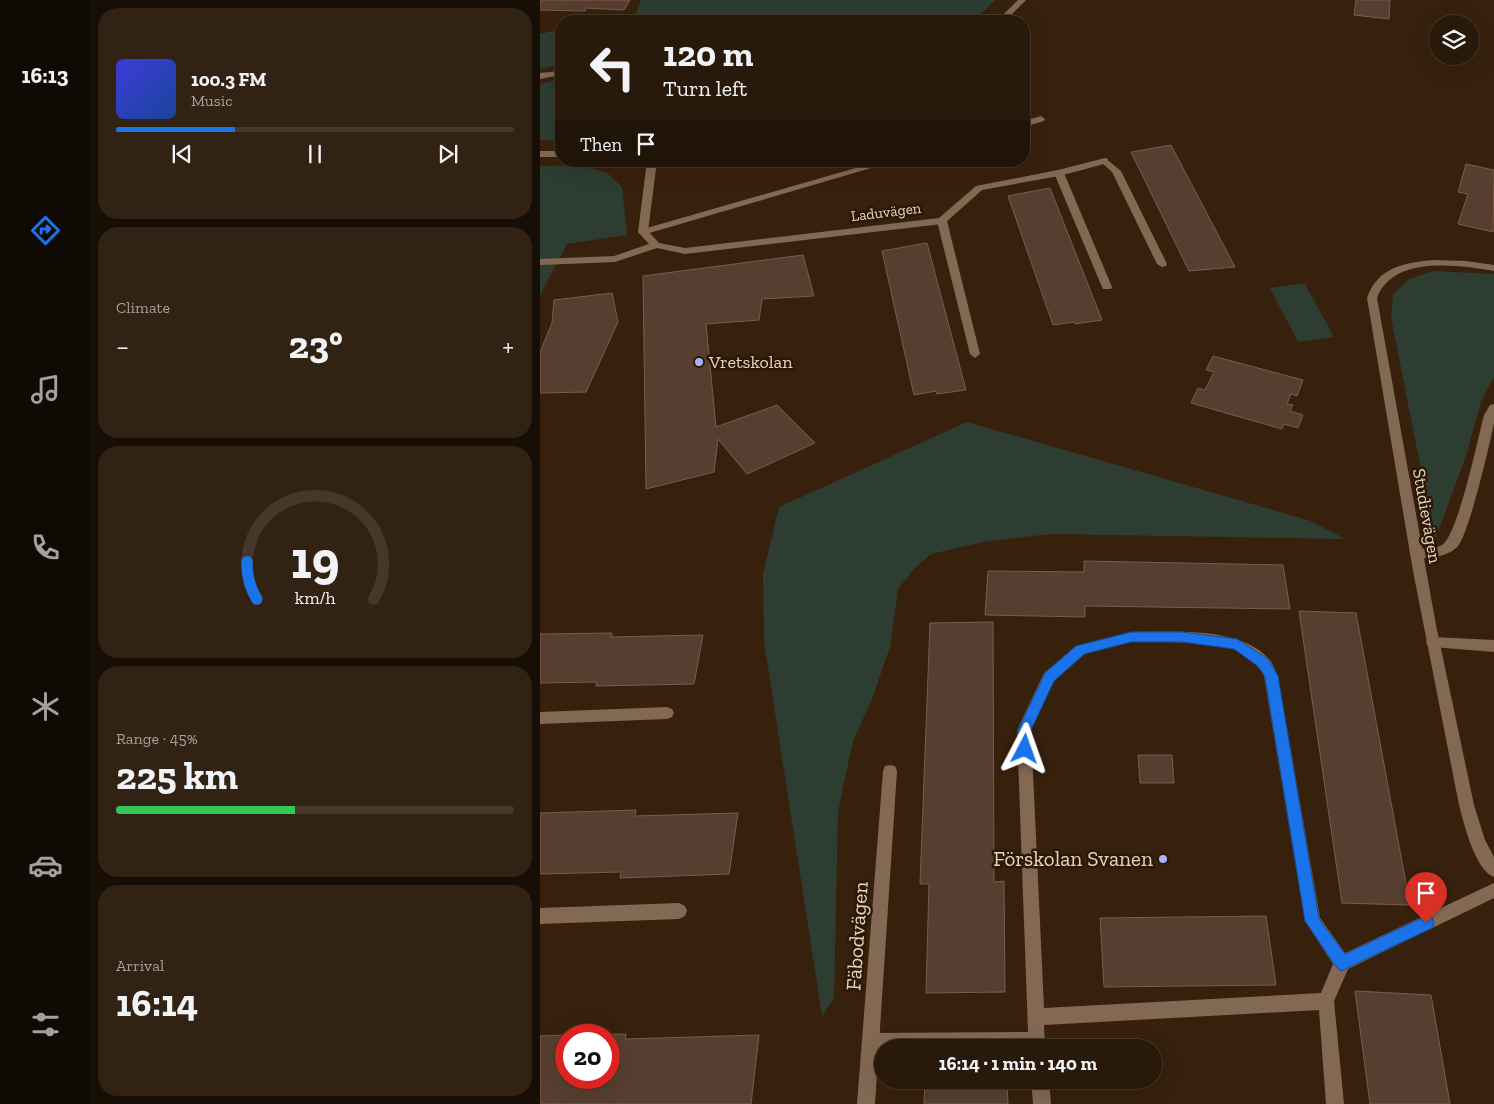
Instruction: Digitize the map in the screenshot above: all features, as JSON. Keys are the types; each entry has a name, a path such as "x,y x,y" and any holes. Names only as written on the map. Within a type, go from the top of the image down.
{"street":[{"path":"1007,15 1022,0"},
{"path":"540,76 555,73"},
{"path":"1030,122 1042,118"},
{"path":"540,154 555,154"},
{"name":"Laduvägen","path":"656,245 685,251 942,220 979,188 1059,173 1105,161 1116,171 1162,264"},
{"path":"643,232 651,167"},
{"path":"643,232 870,167"},
{"path":"1059,173 1107,287"},
{"path":"942,220 975,354"},
{"path":"540,262 615,259 656,245 643,232"},
{"name":"Studievägen","path":"1494,268 1479,265 1431,263 1408,267 1384,277 1376,286 1372,298 1433,642 1472,824 1485,860 1494,870"},
{"path":"1416,553 1443,551 1454,542 1464,515 1490,415 1494,408"},
{"path":"1037,1039 1024,730 1049,677 1081,650 1131,637 1182,637 1237,644 1264,663 1271,676 1313,921 1342,963"},
{"path":"1433,642 1494,646"},
{"path":"540,718 667,713"},
{"name":"Fäbodvägen","path":"866,1104 890,771"},
{"path":"1335,1104 1326,1001 1342,963 1494,890"},
{"path":"540,916 679,912"},
{"path":"1036,1017 1326,1001"},
{"path":"1041,1089 1042,1104"}],"green space":[{"path":"641,0 995,0 980,15 635,15"},
{"path":"555,30 555,65 540,69 540,34"},
{"path":"555,80 555,141 540,140 540,84"},
{"path":"540,166 586,167 607,173 622,187 627,235 567,244 540,295"},
{"path":"1433,271 1494,274 1494,377 1481,401 1466,456 1435,540 1391,318 1393,294 1409,279"},
{"path":"1305,283 1334,337 1298,342 1270,288"},
{"path":"967,422 1311,521 1345,539 1050,534 983,542 931,554 914,569 898,589 890,647 872,699 853,741 838,812 834,998 822,1016 764,641 763,574 779,507"}],"building":[{"path":"540,0 630,0 624,10 586,8 585,11 540,10"},
{"path":"1356,0 1390,0 1389,19 1354,15"},
{"path":"1171,145 1235,267 1189,271 1131,152"},
{"path":"1466,164 1494,170 1493,232 1458,224 1468,194 1458,192"},
{"path":"1050,188 1102,320 1053,325 1008,196"},
{"path":"927,243 966,390 937,394 936,391 914,395 882,251"},
{"path":"803,255 814,296 762,299 759,320 706,324 716,427 777,405 815,443 747,474 718,439 714,472 646,489 643,276"},
{"path":"612,293 618,322 586,392 540,393 540,352 552,323 554,300"},
{"path":"1213,356 1303,380 1297,396 1291,394 1287,404 1293,405 1290,411 1303,415 1298,428 1284,424 1282,429 1191,403 1198,388 1205,390 1214,372 1206,370"},
{"path":"1084,561 1283,565 1290,609 1085,606 1085,617 985,615 988,571 1084,572"},
{"path":"1299,611 1356,613 1410,905 1342,903"},
{"path":"993,622 994,882 1004,881 1005,992 926,993 929,884 920,884 930,623"},
{"path":"612,633 611,637 703,635 694,684 596,686 597,682 540,683 540,634"},
{"path":"1138,755 1172,755 1174,783 1140,783"},
{"path":"636,810 635,816 738,813 729,874 620,878 621,872 540,874 540,813"},
{"path":"1266,916 1276,985 1104,987 1100,918"},
{"path":"1355,991 1431,995 1450,1104 1370,1104"},
{"path":"620,1034 626,1034 625,1039 759,1035 751,1104 540,1104 540,1036 555,1035 555,1089 620,1089"},
{"path":"925,1089 1007,1089 1008,1104 924,1104"}],"place":[{"name":"Vretskolan","path":"699,362"},
{"name":"Förskolan Svanen","path":"1163,859"}],"route":[{"path":"1025,749 1024,730 1049,677 1081,650 1131,637 1182,637 1237,644 1264,663 1271,676 1313,921 1342,963 1426,923"}]}
